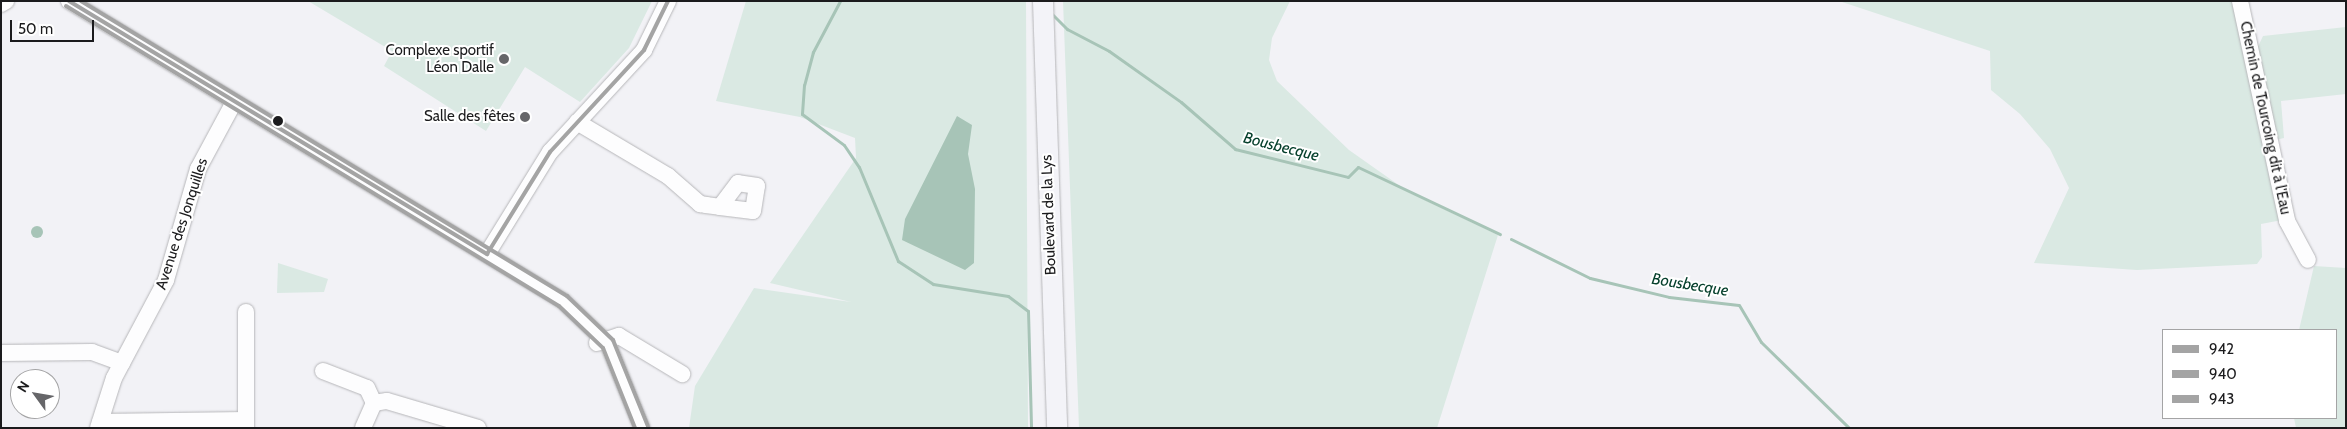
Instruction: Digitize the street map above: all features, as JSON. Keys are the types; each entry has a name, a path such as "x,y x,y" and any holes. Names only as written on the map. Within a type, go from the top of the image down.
{"main road":[{"name":"Boulevard de la Lys","path":"1043,1 1057,428"}],"street":[{"path":"1,4 6,1"},
{"path":"69,1 233,104 487,254 573,309 600,341 626,380 642,428"},
{"path":"487,254 546,158 576,122 638,58 668,1"},
{"name":"Chemin de Tourcoing dit à l'Eau","path":"2240,1 2287,221 2308,260"},
{"name":"Avenue des Jonquilles","path":"99,425 122,363 160,295 194,180 233,104"},
{"path":"576,122 668,176 691,199 720,207"},
{"path":"99,425 246,424 246,312"},
{"path":"600,341 619,336 682,374"},
{"path":"600,341 635,428"},
{"path":"1,353 92,352 122,363"},
{"path":"323,371 361,383 374,403"},
{"path":"374,403 387,401 478,428"},
{"path":"363,428 374,403"}],"shaded area":[{"name":"Complexe sportif Léon Dalle","path":"308,1 652,1 629,48 580,102 525,67 486,131 384,66 392,51"},
{"path":"746,1 1026,1 1028,428 689,428 695,386 754,288 851,302 770,283 856,158 855,138 800,117 716,101"},
{"path":"1063,1 1290,1 1272,38 1269,60 1277,81 1349,150 1410,193 1498,235 1437,428 1079,428"},
{"path":"1839,1 2235,1 2282,220 2261,224 2262,257 2257,264 2137,270 2034,263 2069,188 2050,149 2020,114 1991,90 1990,51"},
{"path":"2346,27 2346,94 2281,101 2284,138 2275,140 2256,51 2263,36"},
{"path":"957,116 972,125 968,154 975,189 974,263 965,270 902,240 905,219"},
{"path":"37,226 43,232 37,238 31,232"},
{"path":"278,263 328,279 324,292 277,293"},
{"path":"2314,266 2346,268 2346,428 2296,428 2294,419 2337,419 2337,329 2299,329"}],"waterway":[{"path":"840,1 813,52 804,85 802,114 844,145 859,167 898,261 933,284 1008,296 1028,311 1031,428"},
{"name":"Bousbecque","path":"1051,13 1067,29 1109,51 1181,102 1235,149 1348,177 1358,167 1500,234"},
{"name":"Bousbecque","path":"1511,239 1590,278 1669,297 1739,305 1761,342 1849,428"}],"transit line":[{"name":"942","path":"69,1 487,254"},
{"name":"943","path":"81,1 567,296 613,340 648,426"},
{"name":"942","path":"487,254 550,152 644,50 668,1"},
{"name":"940","path":"66,6 559,306 603,348 635,428"}],"place":[{"name":"Complexe sportif Léon Dalle","path":"504,59"},
{"name":"Salle des fêtes","path":"525,117"}]}
